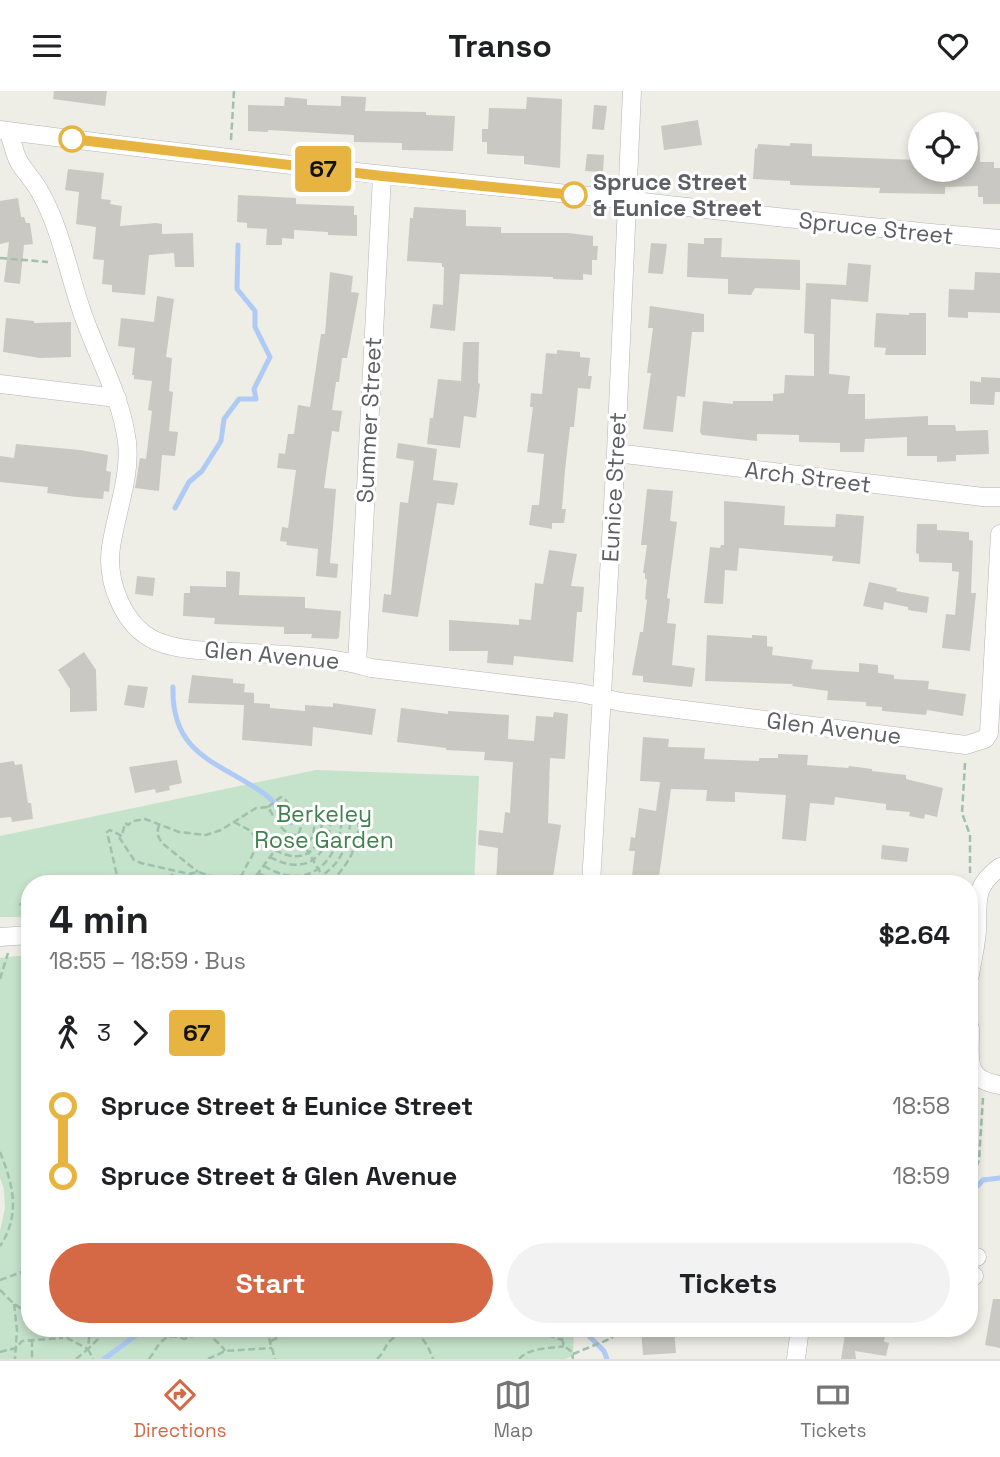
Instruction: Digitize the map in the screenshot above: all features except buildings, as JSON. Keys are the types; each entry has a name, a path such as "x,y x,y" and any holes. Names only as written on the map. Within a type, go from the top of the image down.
{"street":[{"name":"Eunice Street","path":"592,875 616,453 632,91"},
{"name":"Spruce Street","path":"4,131 382,176 627,200 853,227 1000,239"},
{"name":"Glen Avenue","path":"4,131 17,160 40,192 57,233 83,314 117,398 128,447 123,493 111,549 114,589 131,624 156,641 181,647 334,659 371,668 603,697 621,702 972,744"},
{"name":"Summer Street","path":"357,664 382,176"},
{"path":"0,384 117,398"},
{"name":"Arch Street","path":"616,453 928,491 1000,497"},
{"path":"972,744 985,739 989,733 1000,534"},
{"path":"978,899 979,890 1000,867"},
{"path":"3,937 21,936"},
{"path":"796,1359 799,1337"}],"path":[{"path":"231,137 233,91"},
{"path":"0,258 38,260"},
{"path":"969,875 971,835 962,813 972,744"},
{"path":"119,836 124,832 125,823 128,825 140,819 179,832 206,835 285,797 303,822"},
{"path":"268,807 292,837 298,835 303,822"},
{"path":"303,822 359,813 359,832 354,852 338,875"},
{"path":"325,875 336,865 345,849 351,814"},
{"path":"302,875 320,869 336,848 342,816"},
{"path":"270,857 289,865 314,860 325,847 331,818"},
{"path":"275,850 296,857 310,853 318,842 322,819"},
{"path":"305,847 313,836 315,821"},
{"path":"234,822 251,831 257,845 242,875"},
{"path":"159,825 157,834 162,843 198,871 209,875"},
{"path":"117,875 107,832 110,830 119,836 129,854 141,863 189,874 198,871"},
{"path":"263,875 258,873 287,834"},
{"path":"280,844 289,848 305,847"},
{"path":"305,847 323,875"},
{"path":"264,866 284,875"},
{"path":"0,979 8,958 3,937"},
{"path":"978,1163 992,1084"},
{"path":"0,1152 12,1181 13,1201 10,1225 0,1246"},
{"path":"0,1280 21,1272"},
{"path":"0,1290 21,1308"},
{"path":"14,1304 15,1359"},
{"path":"89,1337 88,1349 93,1359"},
{"path":"76,1359 99,1337"},
{"path":"149,1359 156,1345 166,1337"},
{"path":"211,1337 220,1343 225,1351"},
{"path":"269,1337 275,1359"},
{"path":"271,1341 279,1337"},
{"path":"377,1359 385,1352 389,1341 396,1337"},
{"path":"421,1337 433,1359"},
{"path":"554,1337 562,1341"},
{"path":"561,1337 573,1357 612,1337"},
{"path":"0,1352 16,1348 22,1341 64,1338 88,1349"},
{"path":"32,1340 32,1359"},
{"path":"519,1359 547,1346 564,1346"},
{"path":"208,1359 225,1351 272,1348"}],"green space":[{"name":"Berkeley Rose Garden","path":"316,770 479,776 474,875 21,875 21,917 0,917 0,836"},
{"path":"21,956 21,1337 574,1337 573,1356 565,1359 0,1359 0,1231 5,1208 4,1189 0,1178 0,958"}],"waterway":[{"path":"175,508 189,482 202,471 221,441 224,419 239,399 256,399 254,389 270,357 255,327 255,311 237,289 238,245"},
{"path":"173,687 180,729 190,743 216,765 266,795 291,823"},
{"path":"978,1185 983,1180 1000,1178"},
{"path":"104,1359 134,1337"},
{"path":"590,1337 604,1351 607,1359"}],"bus line":[{"name":"67","path":"72,139 382,176 574,195"}],"place":[{"name":"Spruce Street & Eunice Street","path":"574,195"}]}
